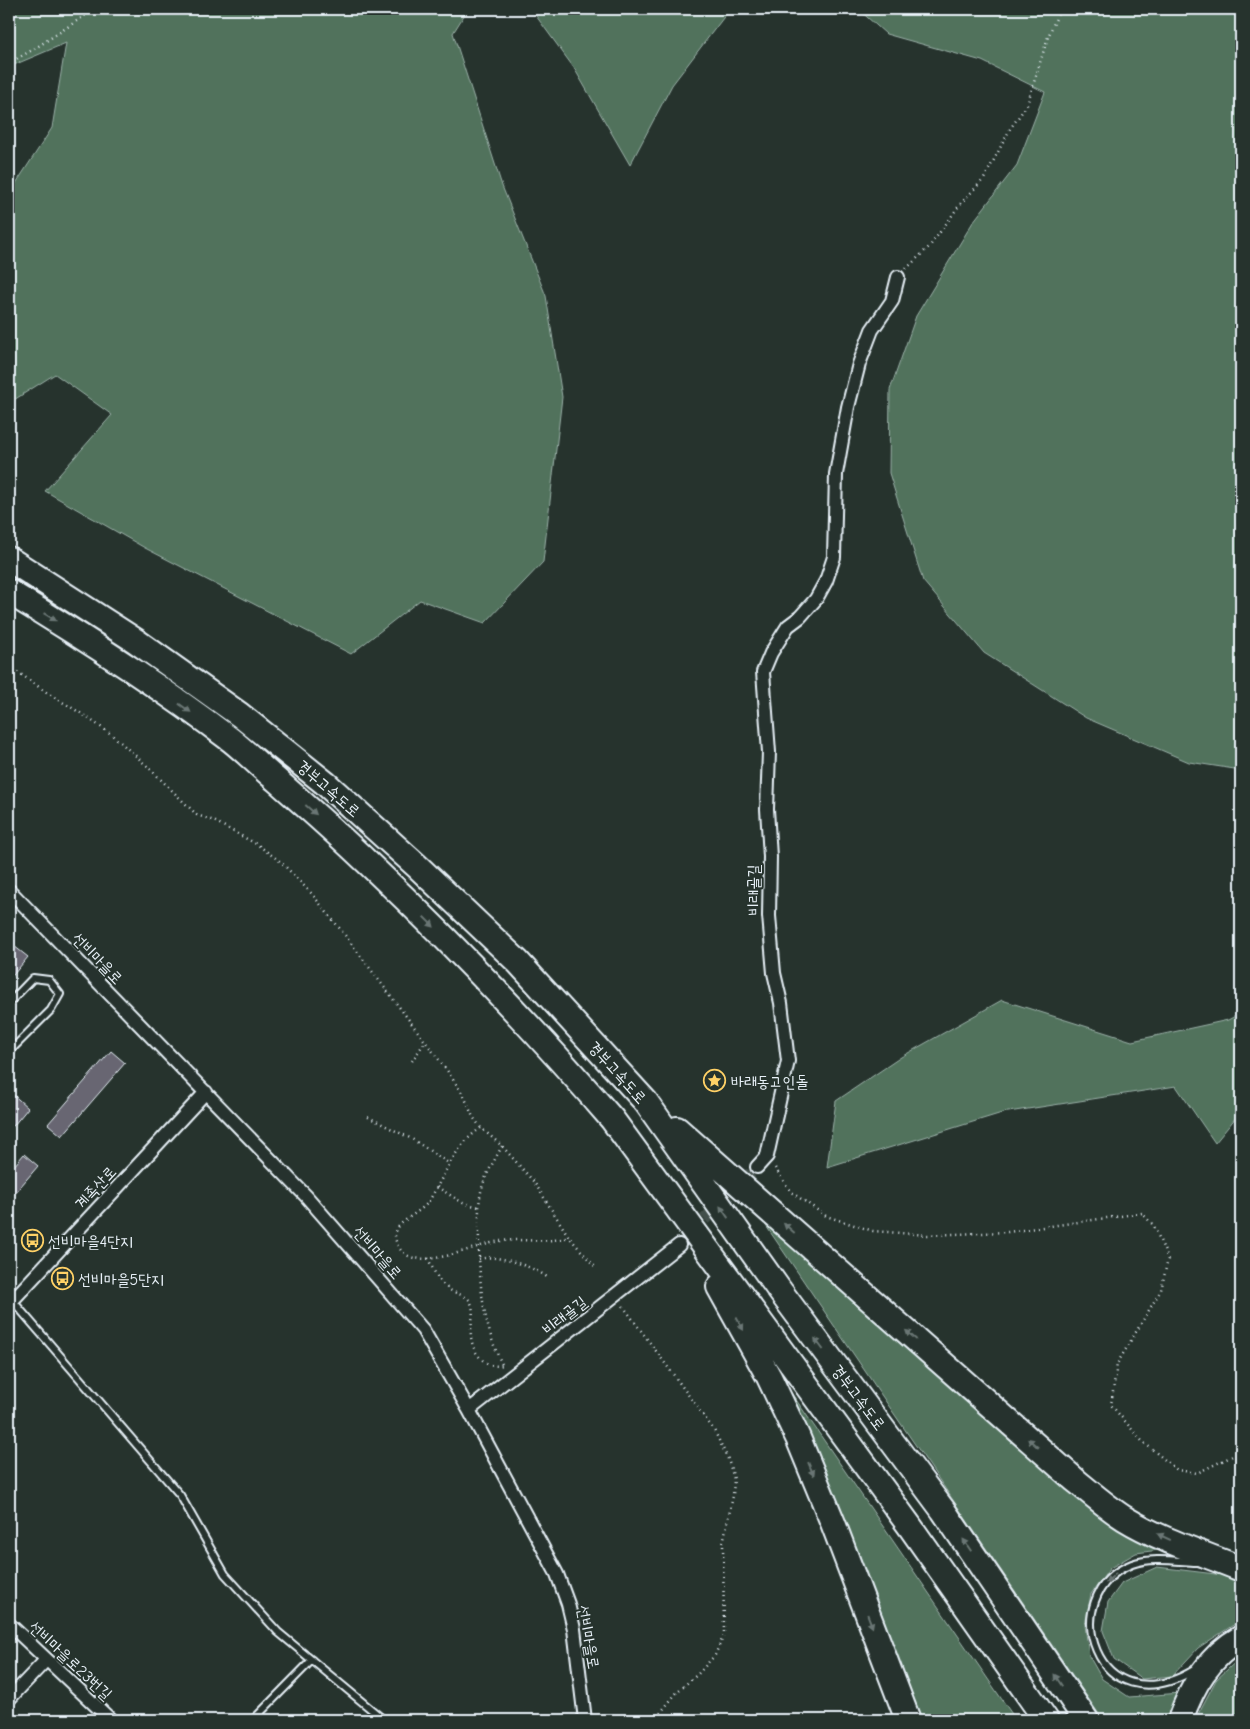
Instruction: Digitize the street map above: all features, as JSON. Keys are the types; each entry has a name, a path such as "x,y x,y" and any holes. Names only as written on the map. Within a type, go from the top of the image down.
{"highway":[{"name":"경부고속도로","path":"9,559 136,640 240,715 325,783 417,866 518,962 646,1102 780,1291 942,1510 1086,1720"},
{"name":"경부고속도로","path":"9,592 147,680 232,741 327,824 416,909 498,992 559,1058 612,1119 909,1525 1046,1720"},
{"path":"646,1102 1069,1475 1101,1501 1125,1518 1151,1532 1233,1566"},
{"path":"612,1119 694,1243 769,1377 798,1438 833,1523 908,1720"},
{"path":"1180,1720 1191,1691 1208,1664 1241,1638"}],"street":[{"name":"비래골길","path":"767,1156 788,1061 781,1003 774,973 769,916 770,857 767,809 769,752 763,672 771,653 788,626 800,617 816,598 826,581 834,557 836,474 848,407 862,356 872,330 892,301 898,277"},
{"name":"선비마을로","path":"9,890 312,1202 423,1330 469,1410 557,1574 568,1604 574,1630 584,1720"},
{"name":"계족산로","path":"10,1301 206,1092"},
{"path":"756,1167 767,1156"},
{"name":"비래골길","path":"469,1410 679,1245"},
{"name":"선비마을로23번길","path":"9,1624 111,1720"},
{"path":"9,1699 46,1660"}],"lane":[{"path":"9,1003 34,978 48,980 60,994 51,1010 9,1052"},
{"path":"10,1301 180,1495 224,1574 278,1632 384,1720"},
{"path":"1221,1652 1188,1674 1171,1683 1155,1688 1137,1688 1121,1683 1108,1674 1095,1652 1092,1625 1094,1605 1102,1588 1114,1574 1123,1568 1142,1561 1233,1566"},
{"path":"253,1720 312,1660"}],"path":[{"path":"9,66 18,58 95,9"},
{"path":"898,277 930,246 961,203 984,179 1010,129 1027,105 1048,37 1060,9"},
{"path":"9,666 111,734 197,815 226,827 281,862 312,894 335,922 446,1068 481,1128 502,1146 534,1182 569,1238 597,1268"},
{"path":"412,1061 425,1042"},
{"path":"368,1117 412,1139 450,1164"},
{"path":"481,1128 463,1143 424,1208 398,1226 395,1233 397,1245 401,1251 407,1256 416,1259 479,1247 499,1241 550,1242 569,1238"},
{"path":"428,1258 433,1270 445,1286 469,1299 473,1310 470,1335 480,1358 486,1364 496,1367 503,1366 497,1354 483,1304 478,1240 479,1207 482,1188 502,1146"},
{"path":"767,1156 792,1192 826,1216 873,1231 928,1234 1008,1232 1142,1213 1154,1226 1168,1259 1160,1290 1117,1364 1111,1405 1142,1441 1177,1470 1197,1473 1241,1452"},
{"path":"437,1186 463,1203 479,1207"},
{"path":"479,1259 506,1260 535,1270 549,1279"},
{"path":"615,1295 714,1430 728,1459 734,1479 733,1496 723,1543 724,1635 715,1655 698,1674 679,1690 658,1720"}],"green space":[{"path":"9,9 468,9 453,33 502,186 546,296 562,397 543,562 485,623 420,600 351,654 145,548 45,491 112,415 55,374 9,403 9,194 52,128 66,43 9,67"},
{"path":"531,9 730,9 672,85 630,165 574,68"},
{"path":"858,9 1241,9 1241,770 1189,762 1086,718 984,653 923,581 889,473 890,390 916,316 973,222 1017,165 1045,92 982,61 886,34"},
{"path":"1002,1000 1132,1041 1228,1020 1241,1013 1241,1111 1215,1143 1176,1086 1002,1113 827,1167 836,1101 901,1057"},
{"path":"767,1217 1095,1513 1159,1550 1136,1553 1110,1568 1091,1594 1085,1625 1089,1656 1102,1679 1129,1697 1181,1693 1167,1720 1103,1720 762,1220"},
{"path":"790,1391 1016,1720 920,1720 829,1480"},
{"path":"1157,1567 1232,1576 1241,1580 1241,1620 1198,1648 1172,1676 1142,1679 1114,1659 1103,1631 1108,1602 1122,1583"},
{"path":"1241,1657 1241,1720 1195,1720 1216,1680"}],"building":[{"path":"14,946 28,957 9,980 9,952"},
{"path":"111,1051 125,1063 62,1136 48,1124"},
{"path":"9,1091 28,1108 9,1131"},
{"path":"24,1154 38,1166 9,1200 9,1172"}],"tunnel":[{"path":"679,1245 757,1167"}],"place":[{"name":"바래동고인돌","path":"715,1081"},
{"name":"선비마을4단지","path":"32,1241"},
{"name":"선비마을5단지","path":"62,1279"}]}
